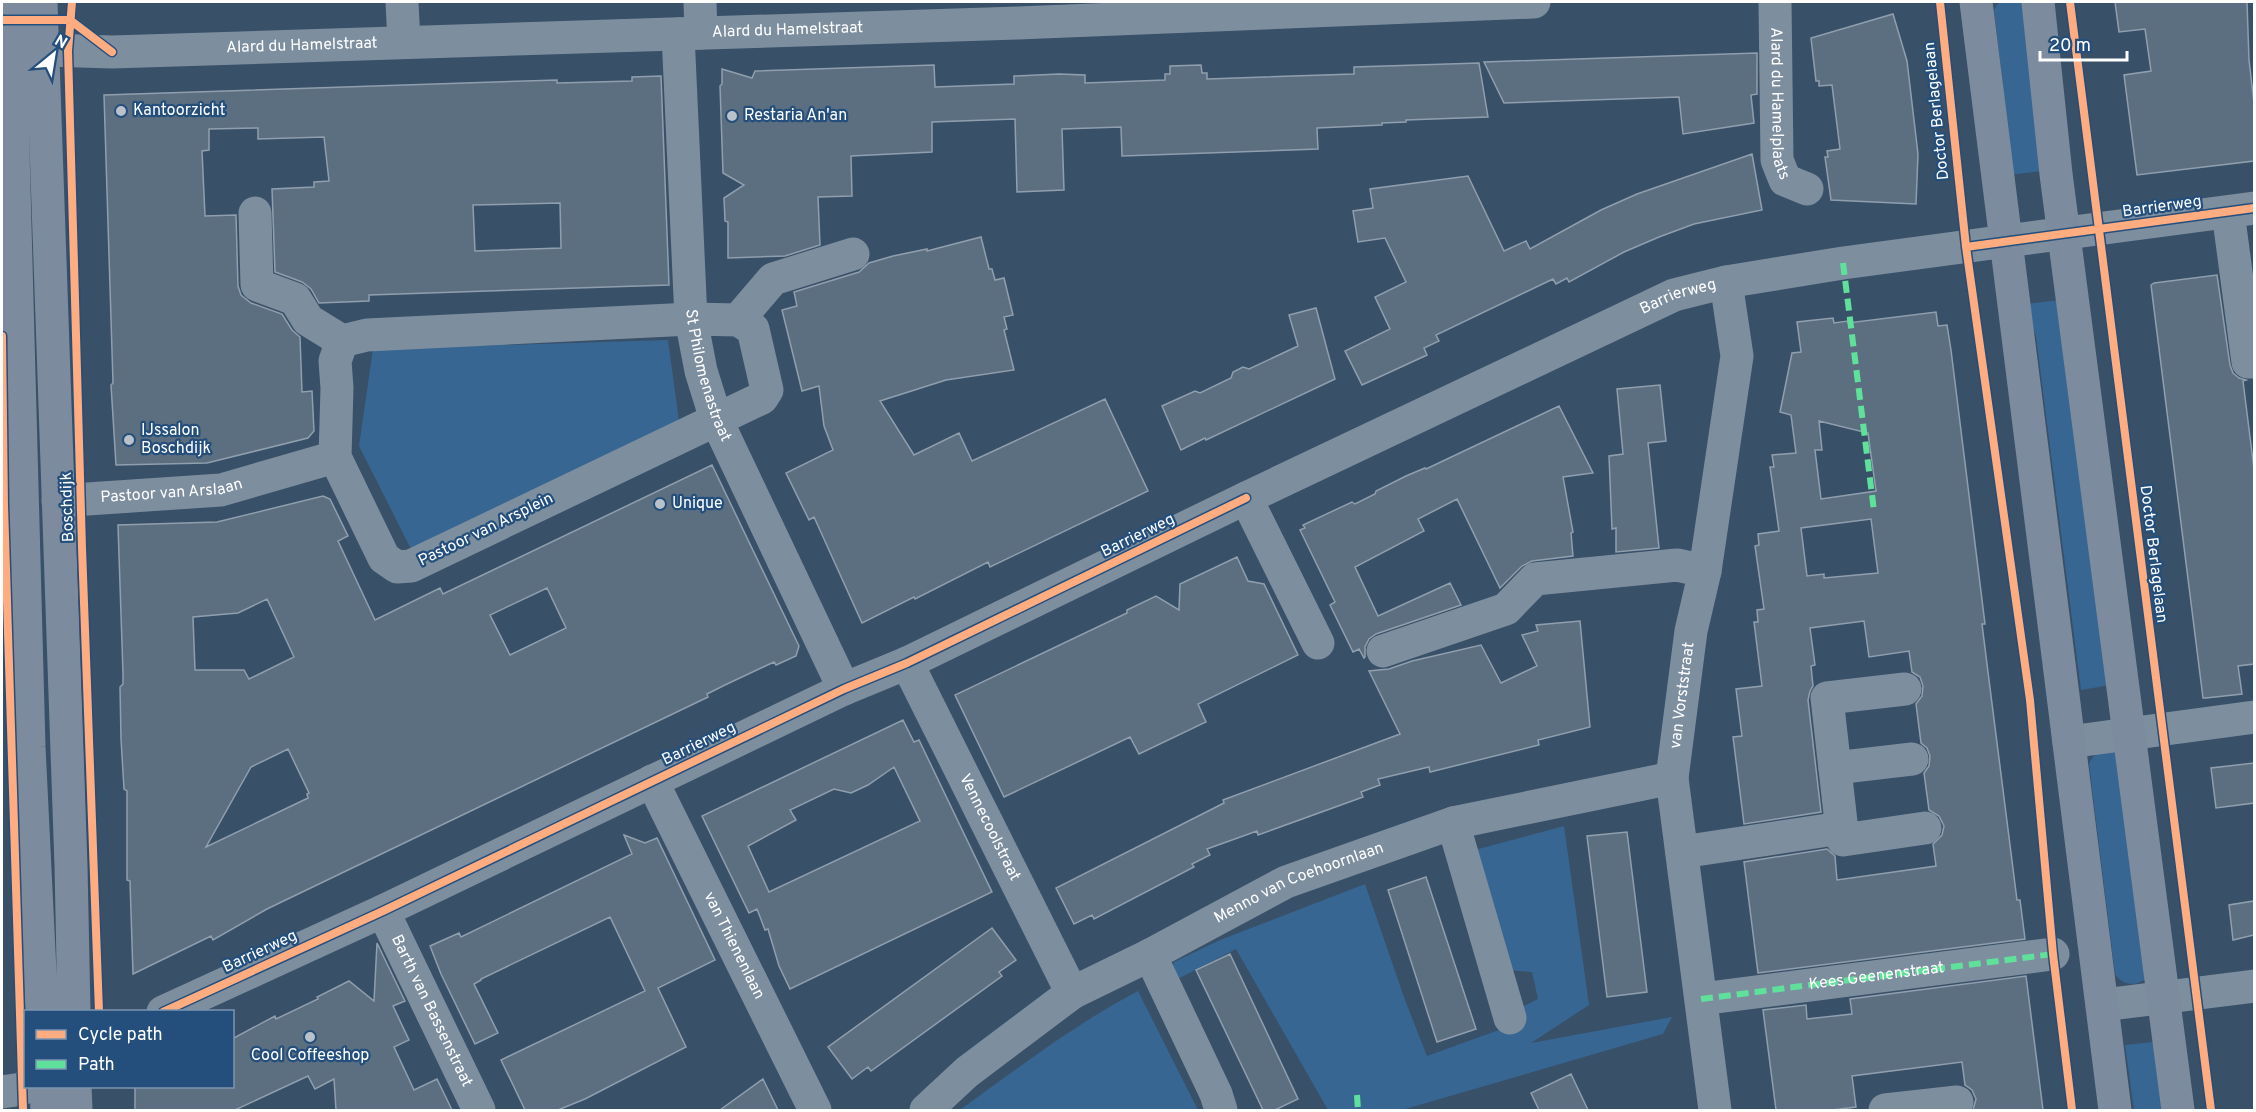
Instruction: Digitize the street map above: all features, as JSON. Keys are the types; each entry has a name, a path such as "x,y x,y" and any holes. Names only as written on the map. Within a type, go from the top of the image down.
{"main road":[{"path":"9,2 5,49 9,333 42,1010"},
{"name":"Boschdijk","path":"42,2 74,1010"},
{"path":"1976,2 2115,1110"},
{"path":"2038,2 2056,174 2178,1110"},
{"path":"46,1088 47,1110"},
{"path":"75,1088 76,1110"}],"street":[{"path":"402,2 404,42"},
{"name":"Alard du Hamelstraat","path":"5,49 112,52 404,42 693,23 1018,12 1534,2"},
{"name":"Alard du Hamelplaats","path":"1775,2 1777,160 1785,180 1807,189"},
{"name":"St Philomenastraat","path":"693,23 691,319 701,371 716,418 844,689"},
{"path":"2241,210 2248,362 2254,362"},
{"name":"Barrierweg","path":"165,1010 383,911 844,689 907,663 1246,498 1674,296 1726,282 1843,263 2241,210"},
{"path":"255,213 257,285 295,299 308,320 342,341 367,335 691,319 738,320 773,279 853,254"},
{"name":"van Vorststraat","path":"1715,1110 1672,778 1691,631 1705,571 1737,356 1726,282"},
{"name":"Pastoor van Arsplein","path":"342,341 335,361 337,388 335,457 384,558 397,567 411,567 716,418 762,398 767,390 753,329 738,320"},
{"name":"Pastoor van Arslaan","path":"58,501 221,490 335,457"},
{"path":"1246,498 1318,643"},
{"path":"1383,651 1506,609 1535,579 1677,565 1705,571"},
{"name":"Vennecoolstraat","path":"907,663 1072,993"},
{"path":"1905,689 1827,698 1841,828 1843,840 1925,828"},
{"path":"2069,742 2254,717"},
{"path":"1835,768 1912,759"},
{"name":"Menno van Coehoornlaan","path":"926,1110 968,1072 1072,993 1150,955 1286,882 1453,823 1672,778"},
{"name":"van Thienenlaan","path":"652,781 815,1110"},
{"path":"1453,823 1510,1018"},
{"path":"1682,852 1841,828"},
{"name":"Barth van Bassenstraat","path":"383,911 479,1110"},
{"name":"Kees Geenenstraat","path":"1701,999 2053,954"},
{"path":"1150,955 1216,1094 1221,1110"},
{"path":"2103,1005 2254,986"},
{"path":"2,1092 24,1088"},
{"path":"1885,1110 1957,1102"}],"shaded area":[{"path":"1999,2 2028,2 2051,170 2007,175 2003,85 1994,10"},
{"path":"2068,299 2116,684 2081,690 2036,336 2025,304"},
{"path":"668,340 679,421 413,553 359,446 373,349"},
{"path":"2116,749 2148,977 2135,984 2122,981 2115,974 2089,764 2096,754"},
{"path":"1564,826 1589,1005 1531,1043 1672,1017 1663,1034 1402,1110 1328,1110 1236,949 1168,984 1174,962 1220,940 1365,884 1427,1056 1510,1026 1510,1013 1538,999 1532,972 1506,970 1471,851"},
{"path":"1138,991 1198,1110 960,1110 1069,1032"},
{"path":"2162,1041 2171,1110 2134,1110 2125,1045"}],"building":[{"path":"2115,2 2247,2 2249,60 2254,103 2254,161 2137,175 2124,75 2151,71 2145,29 2119,32"},
{"path":"1893,14 1907,61 1918,154 1916,204 1831,200 1825,157 1828,157 1827,151 1840,149 1832,85 1819,86 1819,81 1816,81 1811,38"},
{"path":"1757,53 1757,94 1751,95 1754,123 1683,134 1679,97 1504,103 1484,62"},
{"path":"1479,63 1488,117 1406,120 1406,122 1382,123 1382,125 1317,128 1318,149 1122,156 1121,127 1062,129 1064,190 1017,192 1015,119 932,122 932,152 851,156 852,196 818,197 820,245 785,256 728,258 728,222 725,221 724,198 744,185 723,173 720,86 722,69 752,78 755,71 934,65 935,87 1014,84 1014,76 1059,74 1085,75 1085,83 1165,80 1165,74 1170,74 1170,66 1201,65 1202,73 1207,73 1207,79 1354,74 1354,67"},
{"path":"661,76 669,285 369,295 369,301 319,303 311,289 302,282 275,272 272,189 314,187 314,182 329,181 324,137 258,139 258,128 209,129 209,150 202,151 205,216 236,215 238,286 241,295 251,303 282,314 292,330 300,337 302,392 312,391 314,431 308,438 207,463 116,465 111,385 113,383 104,95 557,80 557,83 632,81 632,77","holes":["560,203 561,248 475,251 473,205"]},
{"path":"1752,154 1762,210 1694,224 1624,252 1569,282 1567,278 1556,284 1553,279 1436,335 1439,341 1424,348 1427,355 1362,385 1345,351 1390,329 1375,297 1406,282 1385,238 1358,242 1353,211 1373,208 1370,189 1468,176 1504,251 1526,241 1530,249 1601,210 1637,194"},
{"path":"981,237 989,269 992,269 995,280 1004,278 1013,315 1004,317 1007,329 1004,330 1014,370 946,380 880,401 914,455 959,433 972,461 1105,399 1148,491 990,567 988,562 862,623 814,517 809,520 786,473 833,450 824,426 819,386 802,391 782,310 797,306 794,292 859,272 869,263"},
{"path":"2217,275 2230,365 2233,373 2246,380 2243,381 2254,469 2254,664 2238,666 2242,694 2203,698 2151,285"},
{"path":"1316,308 1335,379 1181,450 1162,406 1195,391 1200,393 1231,378 1233,372 1243,367 1249,369 1298,346 1289,315"},
{"path":"1936,312 1938,326 1947,325 1985,624 1982,624 1988,672 2017,900 2020,900 2025,939 1758,973 1744,862 1827,849 1835,856 1837,880 1936,866 1933,844 1942,835 1944,826 1939,816 1929,810 1924,773 1929,766 1930,756 1927,748 1921,743 1916,704 1922,696 1923,686 1920,677 1912,672 1909,651 1869,657 1864,621 1810,628 1815,665 1811,666 1813,686 1808,700 1821,812 1744,824 1733,737 1742,736 1736,689 1762,686 1754,622 1758,622 1757,610 1764,609 1755,546 1759,545 1758,534 1779,531 1770,467 1774,467 1772,455 1796,453 1791,415 1780,412 1792,353 1801,352 1797,322 1833,318 1834,323 1848,321 1848,323","holes":["1819,421 1868,433 1876,491 1821,499 1815,450 1822,450","1871,519 1878,573 1824,578 1824,574 1807,576 1801,528"]},
{"path":"1660,385 1666,441 1648,443 1659,548 1616,552 1616,528 1612,529 1609,456 1623,454 1617,389"},
{"path":"1559,406 1593,473 1563,477 1573,532 1571,533 1573,556 1532,561 1522,566 1500,588 1457,499 1418,519 1424,531 1355,567 1378,616 1450,583 1461,605 1376,634 1369,639 1365,647 1364,658 1359,649 1353,652 1330,605 1335,602 1300,530 1305,528 1303,525 1352,502 1355,504 1406,476 1426,469"},
{"path":"712,465 799,646 796,656 776,665 774,662 727,684 707,694 708,697 267,909 213,940 211,936 133,974 130,881 127,880 127,791 124,789 121,739 120,687 123,684 123,674 118,525 217,522 323,496 330,499 348,536 338,541 375,620 440,588 443,594","holes":["547,588 566,628 510,655 490,615","267,599 294,657 249,679 244,670 195,670 193,617 238,613","288,749 309,793 308,798 206,847 251,767"]},
{"path":"1237,557 1248,581 1264,584 1298,655 1198,704 1206,722 1139,754 1130,737 1004,797 955,695 1127,613 1127,610 1156,596 1179,610 1180,584"},
{"path":"1580,621 1590,727 1538,740 1539,745 1430,772 1429,767 1378,779 1380,785 1361,792 1363,797 1258,835 1257,831 1207,849 1210,855 1192,864 1194,867 1094,919 1092,915 1074,924 1056,888 1224,803 1223,800 1400,734 1369,671 1389,669 1412,661 1481,645 1501,683 1537,666 1522,635 1538,631 1536,625"},
{"path":"903,720 914,742 919,740 992,892 790,989 779,966 768,929 765,930 757,909 749,913 702,816","holes":["894,767 920,821 769,892 748,846 796,820 790,810 834,789 851,793 868,785"]},
{"path":"2254,763 2254,803 2216,808 2211,768"},
{"path":"1627,832 1647,992 1607,997 1587,836"},
{"path":"624,835 645,843 657,838 715,960 658,988 686,1047 585,1099 558,1110 525,1110 501,1060 645,991 610,917 474,984 498,1033 475,1044 430,946 459,933 461,937 632,854"},
{"path":"1426,877 1476,1029 1437,1042 1388,890"},
{"path":"2254,901 2254,935 2233,940 2229,905"},
{"path":"992,928 1016,960 999,972 1002,976 871,1071 868,1067 852,1079 828,1047"},
{"path":"377,943 405,1001 393,1006 409,1040 394,1047 414,1090 437,1079 452,1110 336,1110 334,1079 315,1089 308,1076 235,1110 135,1110 135,1088 234,1088 234,1038 275,1016 276,1019 318,999 317,997 349,981 374,1001"},
{"path":"1230,954 1298,1099 1275,1110 1263,1110 1196,970"},
{"path":"2026,976 2043,1110 1973,1110 1976,1099 1972,1090 1965,1085 1962,1062 1852,1076 1856,1107 1832,1110 1776,1110 1763,1010 1806,1005 1807,1019 1852,1014 1850,999"},
{"path":"1571,1074 1588,1110 1539,1110 1531,1093"},
{"path":"763,1079 778,1110 720,1110"}],"marked path":[{"path":"1843,263 1874,511"},
{"path":"1701,999 2053,954"},
{"path":"1357,1095 1358,1110"}],"cycle path":[{"path":"72,2 68,51 82,548 99,1010"},
{"name":"Doctor Berlagelaan","path":"1940,2 1966,247 2030,700 2053,954 2072,1110"},
{"name":"Doctor Berlagelaan","path":"2070,2 2211,1110"},
{"path":"2,20 70,20 112,52"},
{"path":"1966,247 2254,208"},
{"path":"2,336 4,505 23,1110"},
{"path":"167,1010 383,911 844,689 907,663 1246,498"}],"place":[{"name":"Kantoorzicht","path":"121,111"},
{"name":"Restaria An'an","path":"732,116"},
{"name":"IJssalon Boschdijk","path":"129,440"},
{"name":"Unique","path":"660,504"},
{"name":"Cool Coffeeshop","path":"310,1037"}]}
